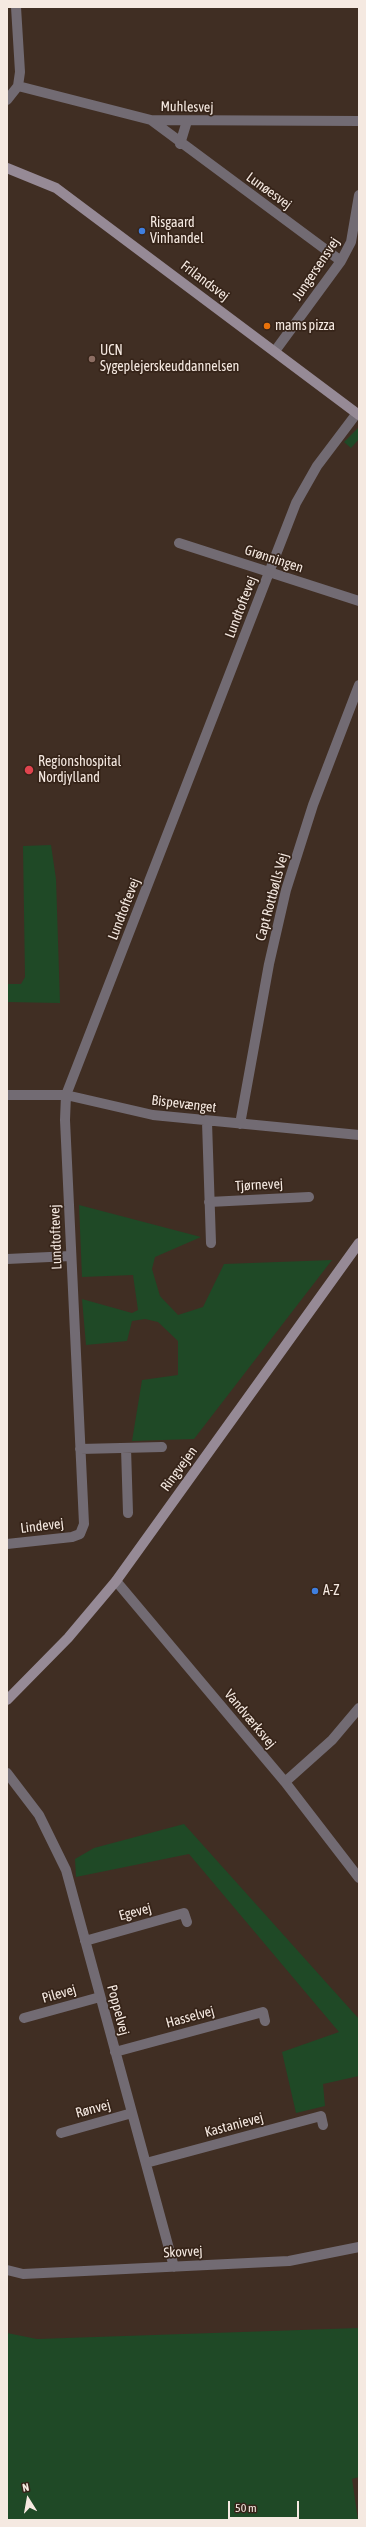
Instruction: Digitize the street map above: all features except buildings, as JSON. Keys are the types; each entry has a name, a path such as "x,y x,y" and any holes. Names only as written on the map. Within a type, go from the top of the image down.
{"main road":[{"name":"Frilandsvej","path":"7,168 56,188 358,414"},
{"name":"Ringvejen","path":"7,1700 68,1638 116,1582 359,1243"}],"street":[{"path":"7,100 18,86 20,72 16,7"},
{"name":"Muhlesvej","path":"18,86 151,120 359,121"},
{"name":"Lunøesvej","path":"151,120 180,144 341,261"},
{"path":"180,144 187,121"},
{"name":"Jungersensvej","path":"275,351 341,261 351,242 359,195"},
{"name":"Lundtoftevej","path":"80,1534 84,1524 71,1256 66,1095 296,503 318,466 358,414"},
{"name":"Grønningen","path":"179,543 359,601"},
{"name":"Capt Rottbølls Vej","path":"240,1124 269,964 286,890 314,805 359,685"},
{"name":"Bispevænget","path":"7,1095 66,1095 153,1115 207,1122 358,1132"},
{"path":"207,1122 210,1243"},
{"name":"Tjørnevej","path":"209,1202 309,1197"},
{"path":"7,1259 71,1256"},
{"path":"80,1449 162,1447"},
{"path":"126,1448 128,1513"},
{"name":"Lindevej","path":"7,1544 72,1537 80,1534"},
{"name":"Vandværksvej","path":"116,1582 285,1782 359,1878"},
{"path":"285,1782 332,1740 359,1708"},
{"name":"Poppelvej","path":"7,1773 39,1815 66,1870 174,2267"},
{"name":"Egevej","path":"85,1941 184,1913 187,1922"},
{"name":"Pilevej","path":"24,2018 100,1997"},
{"name":"Hasselvej","path":"116,2052 263,2012 265,2021"},
{"name":"Rønvej","path":"61,2133 132,2113"},
{"name":"Kastanievej","path":"146,2164 321,2116 323,2125"},
{"name":"Skovvej","path":"7,2270 23,2274 289,2261 359,2247"}],"green space":[{"path":"359,427 359,439 351,448 344,442"},
{"path":"51,845 56,879 60,1003 7,1002 7,984 21,984 25,977 23,846"},
{"path":"79,1205 201,1237 155,1257 152,1269 160,1296 178,1315 203,1307 224,1264 332,1260 194,1439 132,1441 142,1380 178,1375 178,1341 158,1322 145,1319 132,1321 127,1341 86,1345 82,1299 132,1313 138,1310 133,1275 82,1277"},
{"path":"184,1824 359,2019 359,2076 323,2084 325,2106 296,2113 282,2052 339,2032 189,1854 76,1877 75,1859 94,1848"},
{"path":"359,2328 359,2477 352,2479 358,2520 7,2520 7,2333 37,2339"}],"place":[{"name":"Risgaard Vinhandel","path":"142,231"},
{"name":"mams pizza","path":"267,326"},
{"name":"UCN Sygeplejerskeuddannelsen","path":"92,359"},
{"name":"Regionshospital Nordjylland","path":"29,770"},
{"name":"A-Z","path":"315,1591"}]}
